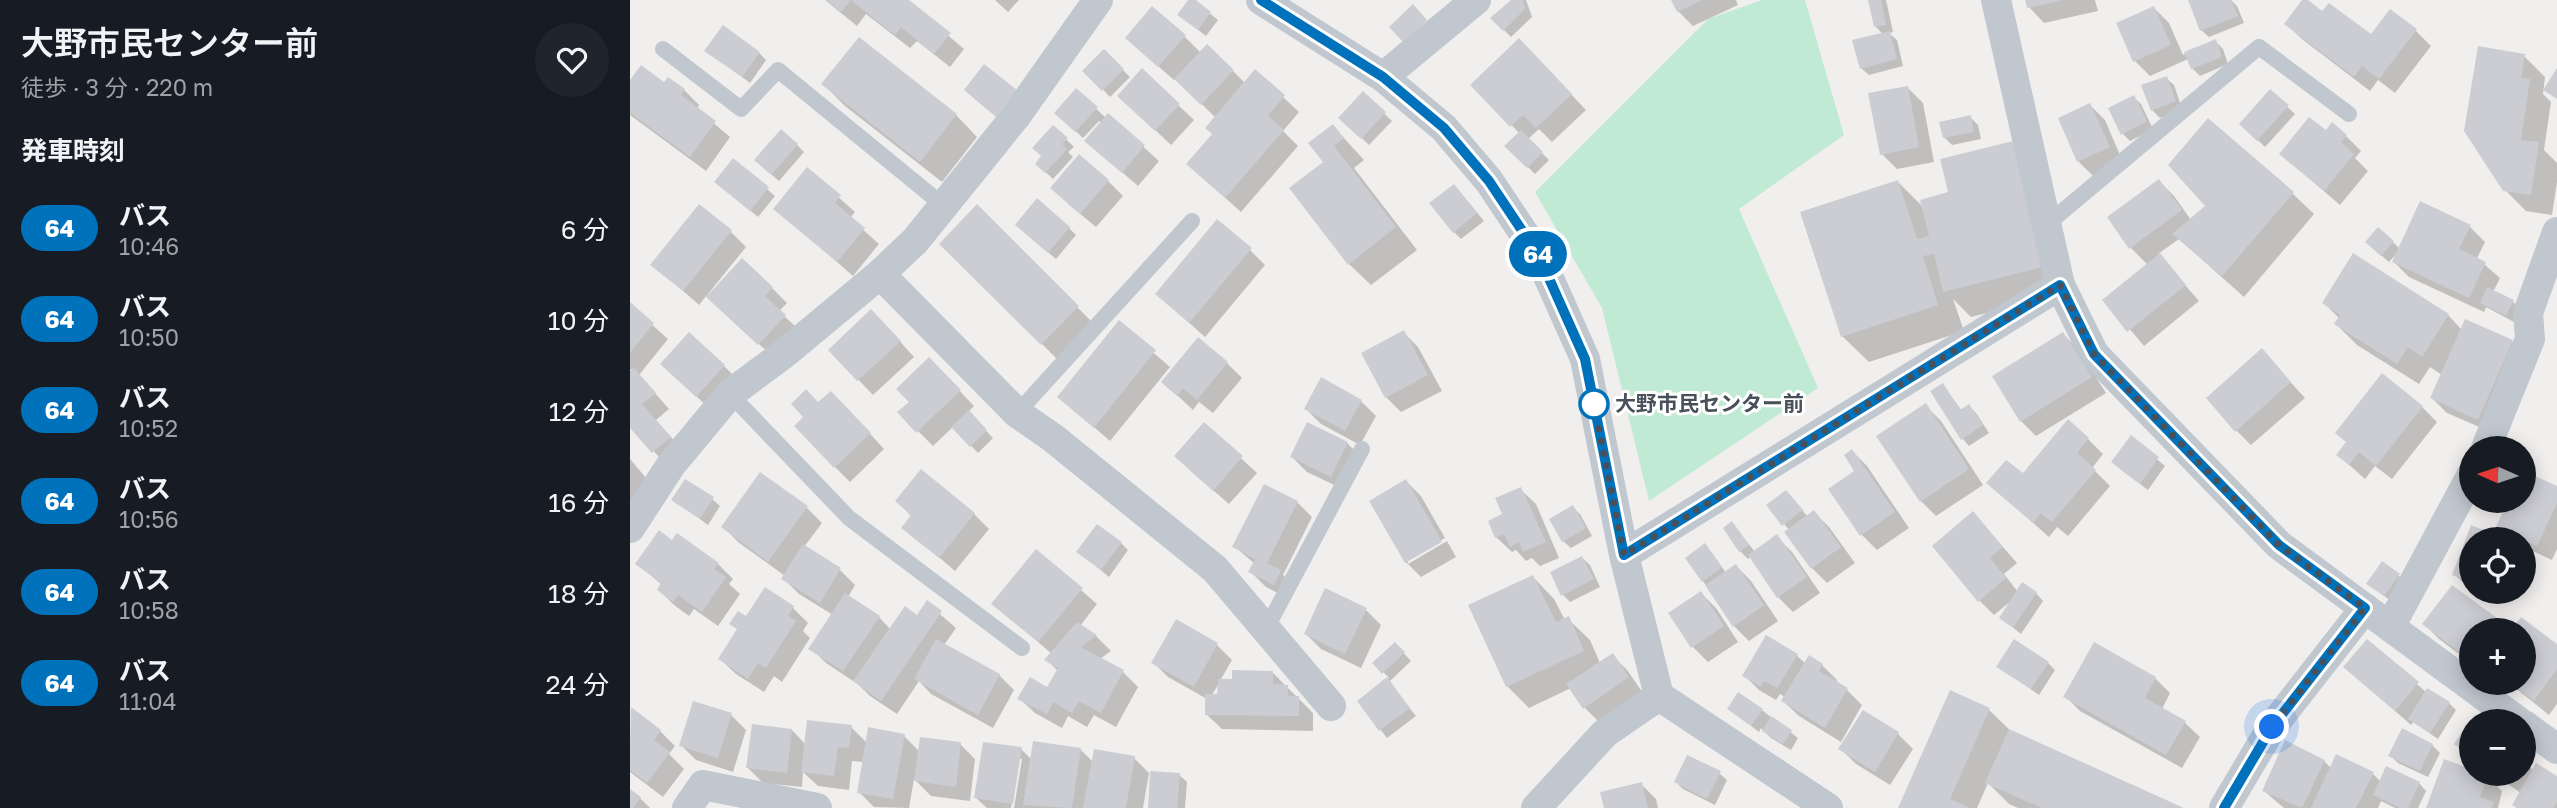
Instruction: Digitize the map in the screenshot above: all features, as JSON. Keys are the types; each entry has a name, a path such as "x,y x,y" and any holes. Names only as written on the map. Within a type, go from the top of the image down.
{"street":[{"path":"630,528 671,465 730,394 785,353 880,274 915,241 1016,116 1098,0"},
{"path":"1261,0 1383,77 1444,128 1489,181 1539,256 1585,359 1624,555 1659,696 1809,803"},
{"path":"1383,77 1476,0"},
{"path":"1996,0 2060,285 2094,354 2279,545 2502,709"},
{"path":"2491,436 2530,339 2528,313 2556,235"},
{"path":"880,274 1017,413 1053,438 1215,569 1331,706"},
{"path":"1624,555 2060,285"},
{"path":"2390,626 2459,498"},
{"path":"2224,808 2272,727 2365,608"},
{"path":"1536,808 1605,733 1659,696"},
{"path":"2536,734 2557,749"},
{"path":"687,808 703,785 817,808"}],"lane":[{"path":"2046,225 2259,47 2349,114"},
{"path":"663,49 741,109 778,70 944,206"},
{"path":"1017,413 1192,222"},
{"path":"730,394 849,518 1022,648"},
{"path":"1266,629 1362,449"}],"green space":[{"path":"1762,0 1805,0 1844,135 1739,209 1818,388 1649,501 1602,308 1535,192 1708,19"}],"building":[{"path":"826,0 851,0 841,12"},
{"path":"851,0 909,0 951,33 934,54 901,27 895,35"},
{"path":"1188,0 1196,0 1211,12 1198,30 1177,15"},
{"path":"1511,0 1523,0 1525,9 1503,31 1490,18"},
{"path":"1671,0 1702,0 1677,12"},
{"path":"1868,0 1881,0 1886,25 1874,27"},
{"path":"2025,0 2060,0 2060,1 2027,8"},
{"path":"2188,0 2231,0 2238,16 2200,31"},
{"path":"2302,0 2308,0 2322,11 2329,3 2371,34 2390,9 2417,29 2379,79 2362,66 2354,77 2284,24"},
{"path":"1413,4 1427,20 1404,43 1389,27"},
{"path":"1152,6 1186,35 1158,67 1125,38"},
{"path":"2154,6 2171,45 2133,62 2116,23"},
{"path":"723,25 760,52 742,77 704,51"},
{"path":"1890,31 1897,59 1860,69 1852,40"},
{"path":"859,37 957,114 920,162 821,84"},
{"path":"1519,38 1572,94 1536,128 1523,115 1510,127 1470,85"},
{"path":"2216,39 2222,57 2191,69 2184,52"},
{"path":"1207,44 1234,70 1201,105 1174,79"},
{"path":"2478,46 2525,54 2521,78 2530,79 2521,140 2539,142 2531,195 2503,191 2464,131"},
{"path":"1104,49 1124,69 1102,91 1082,71"},
{"path":"984,64 1017,90 996,117 964,90"},
{"path":"641,65 664,82 668,77 685,89 681,95 716,121 690,157 630,113 630,80"},
{"path":"1142,68 1180,104 1155,131 1117,96"},
{"path":"2557,68 2557,99 2543,90"},
{"path":"1255,69 1285,95 1268,116 1284,130 1225,198 1186,164 1212,134 1205,128"},
{"path":"2167,76 2176,101 2151,111 2141,85"},
{"path":"1908,86 1919,147 1880,155 1868,93"},
{"path":"1076,88 1098,107 1075,132 1054,113"},
{"path":"2270,89 2289,105 2257,141 2239,124"},
{"path":"1363,91 1386,112 1361,139 1338,118"},
{"path":"2134,95 2147,121 2121,135 2108,108"},
{"path":"2090,103 2110,147 2077,162 2058,118"},
{"path":"1108,113 1145,145 1122,173 1084,141"},
{"path":"1971,115 1974,132 1943,138 1939,122"},
{"path":"2309,117 2326,130 2332,122 2347,135 2341,142 2354,154 2324,191 2279,154"},
{"path":"2208,118 2294,192 2222,276 2172,234 2205,206 2168,165"},
{"path":"1333,124 1344,138 1334,146 1396,227 1348,265 1289,188 1323,162 1308,143"},
{"path":"1053,125 1068,138 1062,144 1067,149 1045,173 1035,164 1041,156 1032,148"},
{"path":"781,129 798,144 771,175 754,160"},
{"path":"1521,130 1543,152 1527,168 1504,146"},
{"path":"2013,141 2043,267 1943,292 1934,254 1923,256 1938,305 1841,337 1800,212 1898,180 1917,239 1929,236 1920,200 1948,192 1940,159"},
{"path":"1079,154 1109,180 1080,214 1050,188"},
{"path":"733,158 769,187 750,211 714,182"},
{"path":"807,167 841,195 835,203 865,228 837,262 773,209"},
{"path":"2159,179 2182,210 2129,249 2107,217"},
{"path":"1454,184 1477,213 1453,233 1429,203"},
{"path":"1037,198 1070,227 1048,253 1015,225"},
{"path":"2420,201 2471,225 2459,249 2486,262 2469,298 2392,262"},
{"path":"699,204 732,230 683,291 650,265"},
{"path":"977,204 1079,306 1041,345 939,244"},
{"path":"1217,219 1252,248 1189,323 1155,294"},
{"path":"2378,227 2394,241 2381,256 2365,242"},
{"path":"2160,253 2186,285 2127,332 2102,300"},
{"path":"2353,253 2449,314 2422,357 2408,347 2397,364 2334,324 2340,315 2322,303"},
{"path":"742,258 773,287 765,296 786,315 758,345 706,297"},
{"path":"2487,287 2514,300 2506,316 2480,303"},
{"path":"630,302 654,323 630,353"},
{"path":"871,309 901,341 857,381 828,350"},
{"path":"2465,319 2513,340 2478,420 2430,398"},
{"path":"1119,320 1156,350 1094,428 1057,397"},
{"path":"1404,330 1428,375 1385,398 1361,353"},
{"path":"689,332 725,365 696,397 660,364"},
{"path":"2063,332 2092,377 2020,422 1992,376"},
{"path":"1198,337 1228,362 1197,400 1183,388 1177,396 1161,382"},
{"path":"2262,348 2291,382 2235,432 2206,398"},
{"path":"929,357 961,390 916,433 897,412 909,402 896,389"},
{"path":"634,368 656,393 642,404 671,437 652,453 630,428 630,371"},
{"path":"2382,373 2423,406 2376,466 2359,452 2349,465 2336,455 2346,442 2335,433"},
{"path":"1321,377 1362,400 1345,431 1304,409"},
{"path":"1943,383 1960,410 1969,404 1983,425 1961,440 1930,391"},
{"path":"806,389 818,402 831,391 871,433 834,468 794,426 803,417 791,404"},
{"path":"1926,403 1969,469 1920,502 1876,436"},
{"path":"969,410 987,430 970,447 951,427"},
{"path":"2068,419 2089,438 2077,453 2096,470 2052,522 2041,513 2033,523 1986,483 2006,460 2023,473"},
{"path":"1204,422 1243,456 1213,491 1174,456"},
{"path":"1307,422 1348,442 1331,477 1290,457"},
{"path":"2131,435 2159,457 2140,484 2111,462"},
{"path":"1852,449 1895,512 1860,536 1828,489 1854,471 1844,455"},
{"path":"921,469 975,513 939,558 901,528 911,515 895,501"},
{"path":"760,472 808,506 768,562 721,527"},
{"path":"2536,476 2557,486 2557,503 2537,546 2536,527 2496,527 2502,513 2536,513"},
{"path":"685,479 714,497 700,519 671,500"},
{"path":"1406,479 1442,542 1405,563 1369,501"},
{"path":"1264,484 1298,501 1267,563 1281,570 1274,585 1248,572 1255,559 1232,547"},
{"path":"1521,487 1546,542 1523,552 1519,542 1510,547 1504,534 1495,538 1488,521 1502,514 1495,498"},
{"path":"1786,490 1803,510 1782,526 1766,505"},
{"path":"1573,505 1586,528 1562,542 1549,519"},
{"path":"1814,510 1841,547 1811,569 1784,532"},
{"path":"1973,511 2003,547 1990,558 2006,578 1978,602 1932,546"},
{"path":"1732,521 1749,545 1739,552 1723,528"},
{"path":"1097,524 1122,542 1101,570 1076,552"},
{"path":"659,530 672,540 677,533 719,563 714,569 726,577 702,612 678,595 673,602 657,590 661,583 635,564"},
{"path":"1777,534 1807,577 1777,598 1748,555"},
{"path":"1705,543 1722,567 1702,582 1685,558"},
{"path":"803,544 841,568 820,603 781,579"},
{"path":"1036,549 1083,588 1038,642 991,604"},
{"path":"1582,556 1594,579 1561,596 1550,572"},
{"path":"2459,557 2459,578 2452,575"},
{"path":"2382,561 2400,574 2384,596 2366,584"},
{"path":"1736,564 1764,605 1733,627 1705,585"},
{"path":"1533,575 1556,622 1569,616 1584,651 1506,687 1468,605"},
{"path":"2022,582 2037,592 2013,628 1999,618"},
{"path":"2452,585 2459,590 2459,604 2478,604 2497,618 2459,618 2459,652 2422,624"},
{"path":"765,587 794,606 788,616 796,621 766,668 758,663 748,679 718,659 737,629 729,624 738,611 746,616"},
{"path":"1325,588 1367,608 1345,654 1304,634"},
{"path":"1701,591 1724,626 1691,648 1668,613"},
{"path":"845,593 880,616 843,671 808,649"},
{"path":"927,600 942,611 881,701 853,681 905,606 917,615"},
{"path":"1176,619 1218,643 1194,687 1151,663"},
{"path":"1077,622 1097,635 1081,647 1124,670 1101,713 1079,701 1072,713 1053,702 1047,714 1017,699 1030,677 1047,687 1058,668 1044,660"},
{"path":"2536,628 2557,644 2557,669 2534,701 2526,695 2536,695"},
{"path":"1766,635 1798,654 1777,688 1764,681 1761,687 1742,676"},
{"path":"936,639 1000,674 978,715 914,679"},
{"path":"2014,639 2049,662 2031,689 1996,667"},
{"path":"2367,639 2419,682 2395,711 2343,667"},
{"path":"1395,642 1405,652 1382,674 1372,663"},
{"path":"2094,642 2156,677 2145,698 2186,721 2166,755 2063,697"},
{"path":"1613,653 1629,677 1583,709 1566,684"},
{"path":"1809,655 1823,664 1819,671 1848,688 1825,728 1781,701"},
{"path":"1232,670 1273,671 1273,684 1288,685 1288,696 1299,696 1299,716 1205,715 1205,694 1217,694 1218,679 1232,679"},
{"path":"1387,677 1410,708 1379,731 1357,701"},
{"path":"2427,688 2450,702 2430,733 2408,719"},
{"path":"1950,690 1990,708 1950,799 1970,808 1898,808"},
{"path":"1738,692 1763,709 1751,726 1727,709"},
{"path":"693,701 732,713 718,758 679,746"},
{"path":"631,707 661,730 654,740 670,752 647,783 630,770"},
{"path":"1863,710 1899,732 1875,772 1838,749"},
{"path":"1771,716 1792,730 1783,744 1762,731"},
{"path":"807,720 852,725 849,748 838,747 834,776 801,772"},
{"path":"752,724 792,729 787,773 746,768"},
{"path":"868,727 905,734 893,799 857,793"},
{"path":"2402,728 2433,744 2420,771 2388,756"},
{"path":"2009,729 2184,808 2042,808 1985,783"},
{"path":"920,737 961,742 956,787 914,781"},
{"path":"2285,740 2325,760 2302,808 2262,791"},
{"path":"1033,741 1081,748 1072,808 1023,805"},
{"path":"983,742 1022,747 1013,804 974,798"},
{"path":"1094,749 1135,756 1126,808 1083,808"},
{"path":"2336,754 2374,772 2356,808 2311,808"},
{"path":"1687,755 1721,771 1707,799 1674,782"},
{"path":"2444,759 2459,765 2459,786 2484,786 2480,797 2494,802 2491,808 2426,808"},
{"path":"2536,763 2557,776 2557,802 2553,808 2517,808 2512,805 2523,786 2536,786"},
{"path":"2386,766 2420,782 2408,808 2400,808 2373,795"},
{"path":"1150,771 1180,773 1177,808 1148,808"},
{"path":"1642,782 1648,808 1604,808 1600,792"},
{"path":"630,789 641,797 633,808 630,808"}],"bus line":[{"name":"64","path":"1261,0 1383,77 1444,128 1489,181 1539,256 1585,359 1624,555 2060,285 2094,354 2279,545 2365,608 2272,727 2224,808"}],"place":[{"name":"大野市民センター前","path":"1594,404"}],"route":[{"path":"1594,404 1624,555 2060,285 2094,354 2279,545 2365,608 2272,727"}]}
